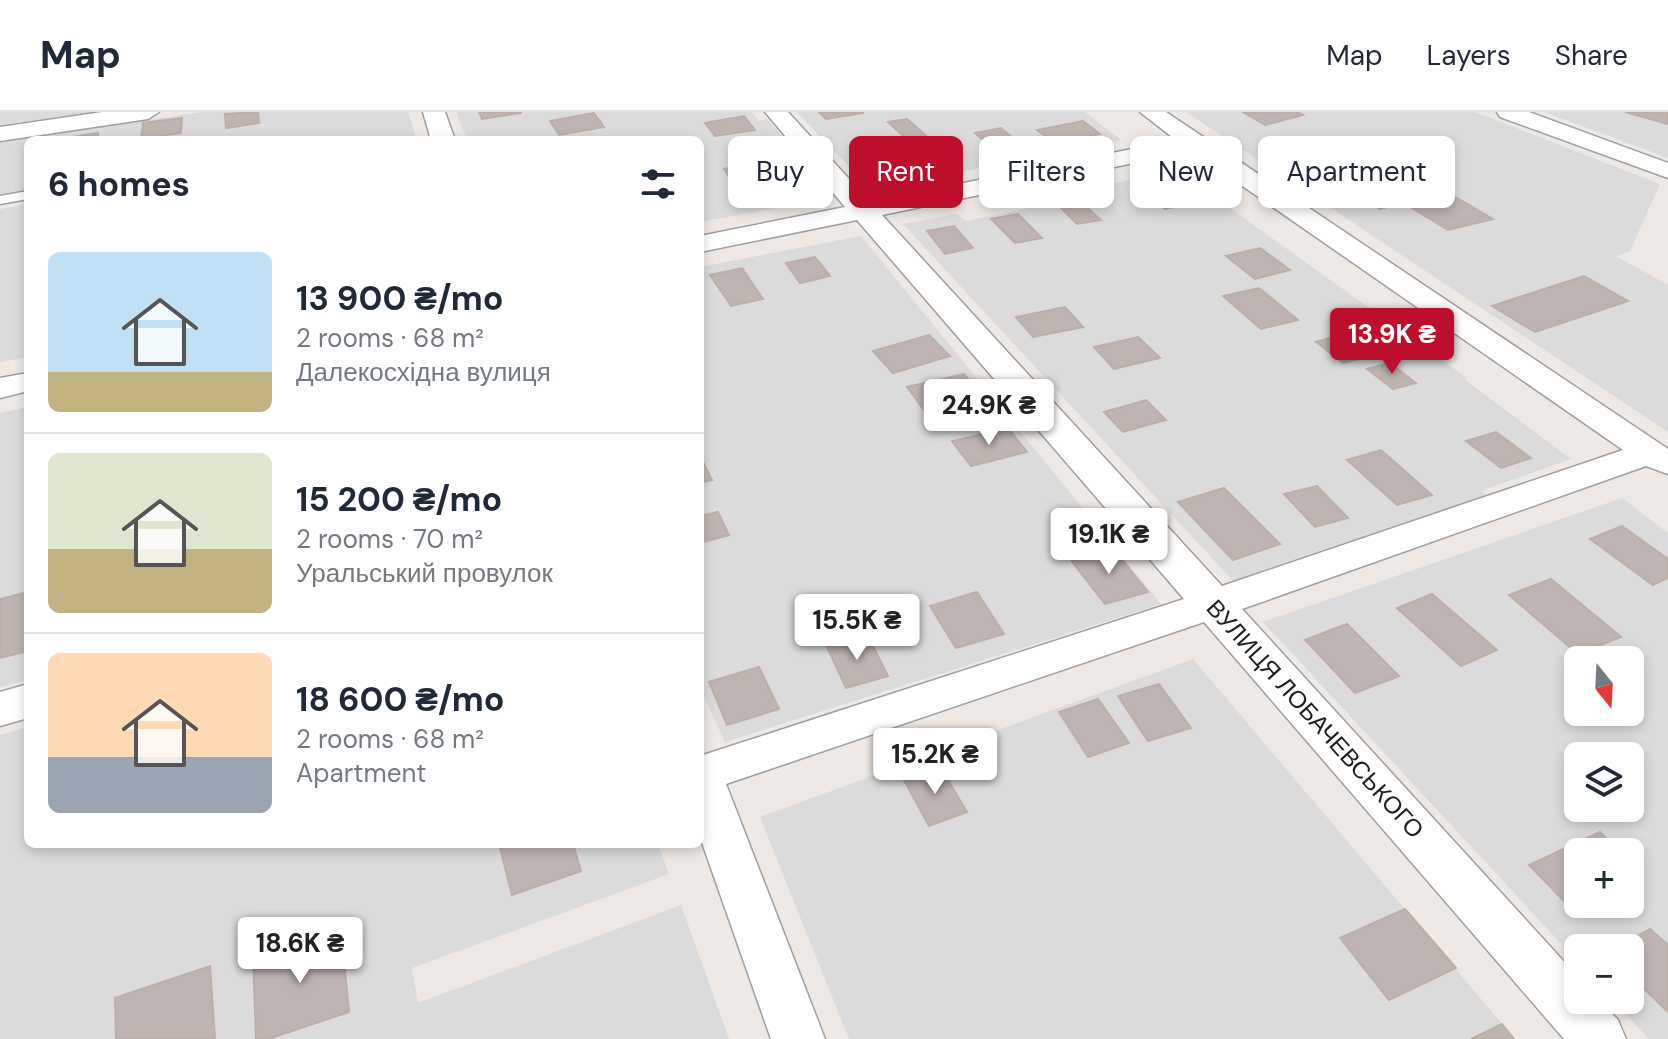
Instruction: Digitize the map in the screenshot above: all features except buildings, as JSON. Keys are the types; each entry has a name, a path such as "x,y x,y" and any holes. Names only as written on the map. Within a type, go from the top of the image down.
{"street":[{"path":"0,134 148,112"},
{"path":"434,112 442,136"},
{"name":"ВУЛИЦЯ ЛОБАЧЕВСЬКОГО","path":"776,112 1599,1039"},
{"path":"1151,112 1186,136"},
{"path":"1508,112 1668,171"},
{"path":"704,243 1130,157"},
{"path":"1242,174 1659,459"},
{"path":"0,388 24,383"},
{"path":"704,773 1659,459"},
{"path":"0,709 24,702"},
{"path":"704,785 798,1039"}],"lane":[{"path":"0,200 24,196"}],"shaded area":[{"path":"0,112 91,112 0,125"},
{"path":"203,112 408,112 416,136 35,136"},
{"path":"456,112 751,112 759,121 767,119 782,136 728,136 728,208 776,208 704,221 704,136 465,136"},
{"path":"797,112 1085,112 1121,140 1114,141 1114,136 979,136 979,168 963,172 963,136 849,136 849,167 833,150 833,136 820,136"},
{"path":"1186,112 1475,112 1660,184 1630,251 1616,256 1668,285 1668,432 1331,208 1455,208 1455,136 1258,136 1258,160 1242,149 1242,136 1222,136"},
{"path":"1544,112 1668,112 1668,158"},
{"path":"24,138 24,193 0,196 0,141"},
{"path":"1130,180 1130,208 1230,208 1467,378 1464,379 1571,459 1481,491 1490,498 1234,582 903,224 957,214 966,221 1029,208 1114,208 1114,183"},
{"path":"24,205 24,358 0,362 0,209"},
{"path":"861,236 1161,604 725,742 704,697 704,266"},
{"path":"24,408 24,681 0,687 0,413"},
{"path":"1622,498 1668,533 1668,1039 1649,1039 1626,1014 1644,1014 1644,934 1564,934 1564,947 1263,622"},
{"path":"1193,659 1515,1039 849,1039 760,817"},
{"path":"24,728 24,848 659,848 669,874 412,968 418,1003 681,905 729,1039 0,1039 0,735"}]}
